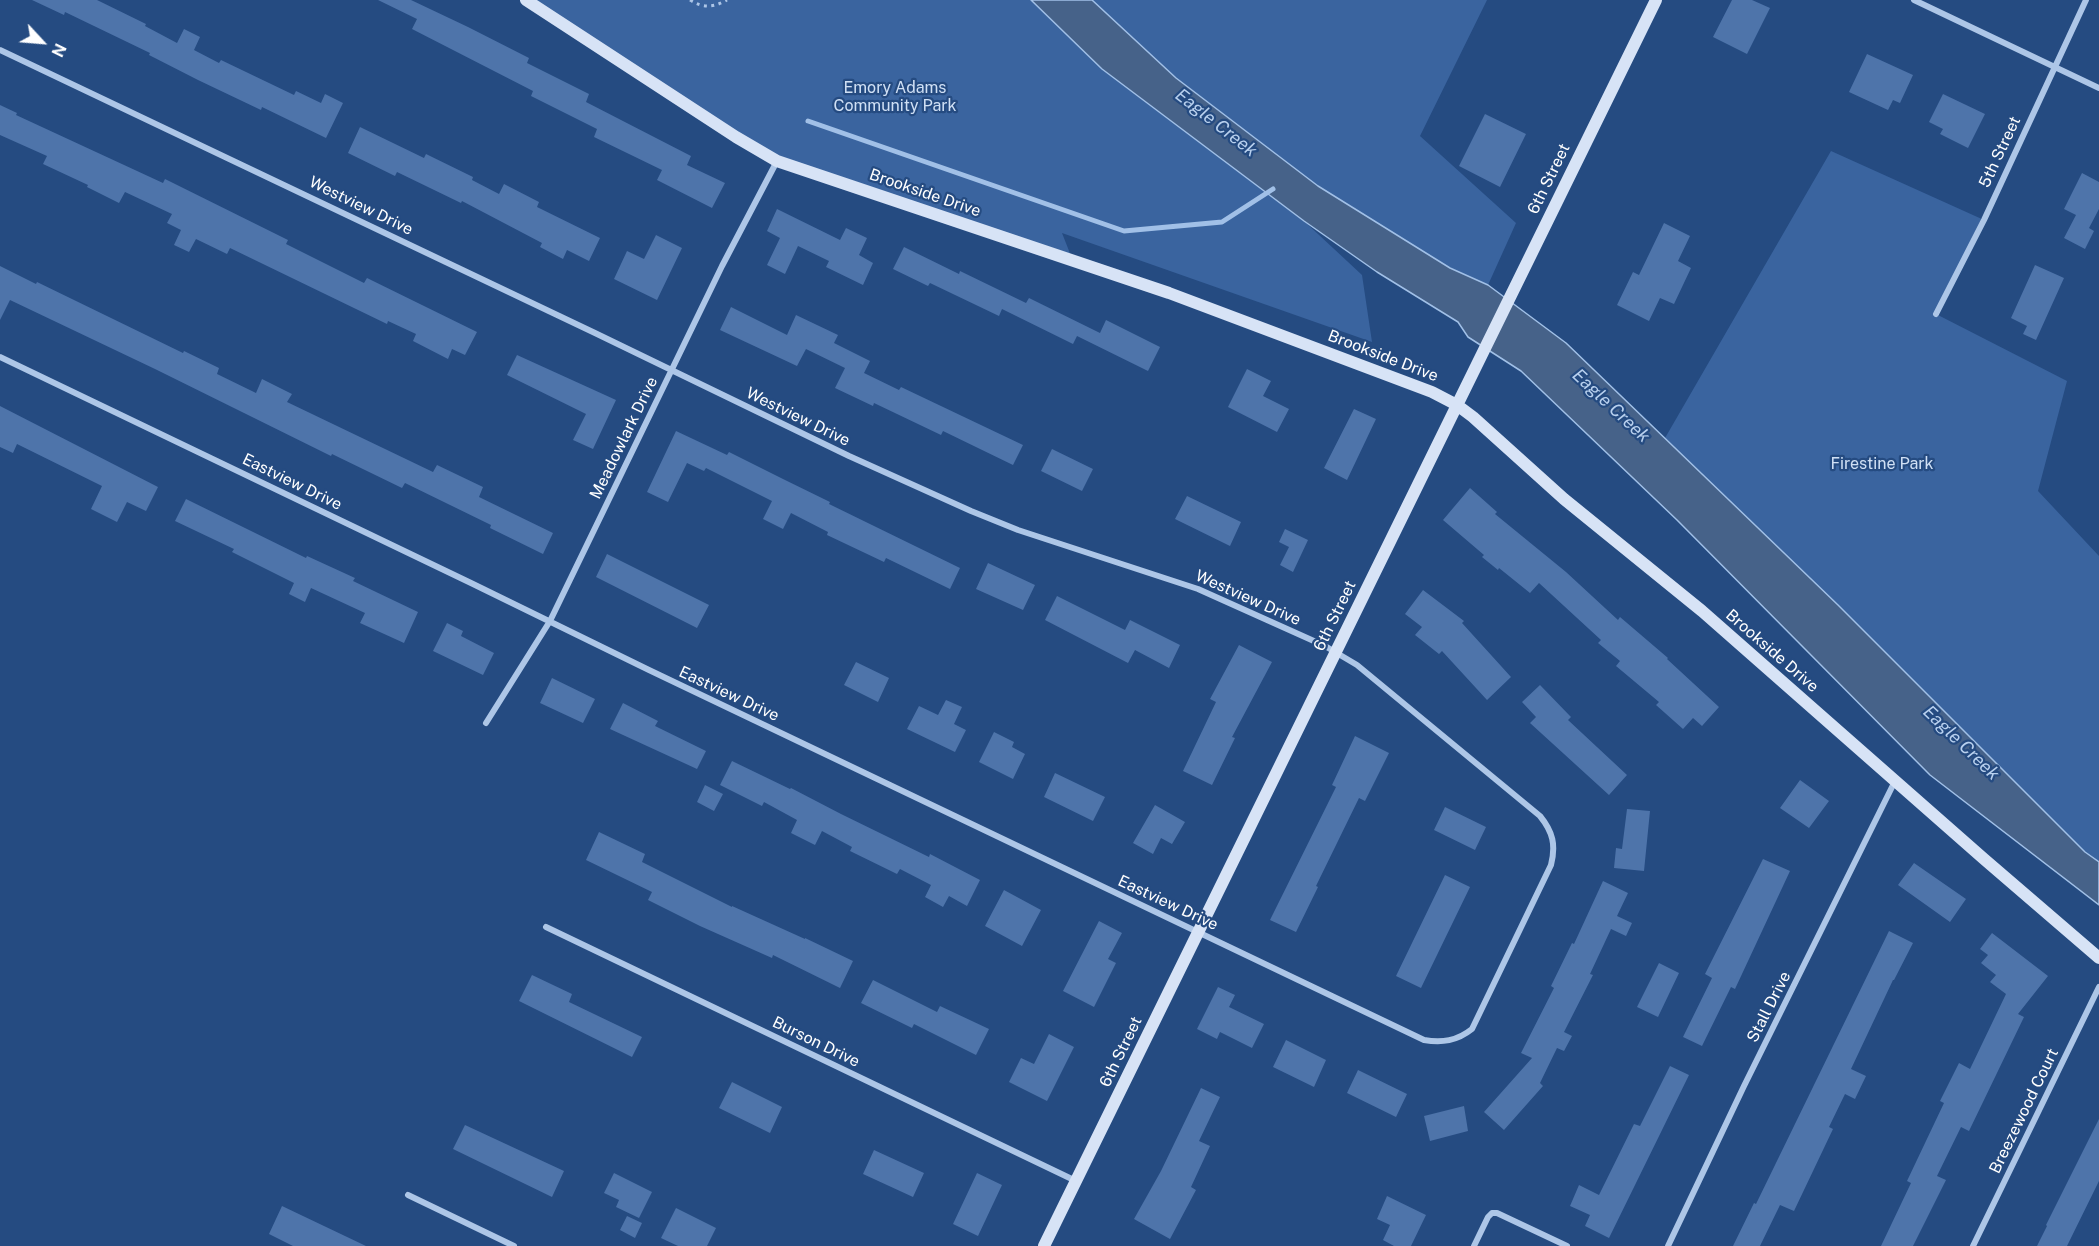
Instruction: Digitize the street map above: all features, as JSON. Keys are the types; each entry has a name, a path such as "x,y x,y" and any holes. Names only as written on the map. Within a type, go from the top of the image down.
{"street":[{"name":"Brookside Drive","path":"526,0 736,137 777,160 1169,293 1400,379 1438,394 1457,405 1549,487 1702,611 2099,958"},
{"name":"6th Street","path":"1044,1246 1656,0"},
{"path":"1914,0 2099,88"},
{"name":"5th Street","path":"1936,314 1984,220 2086,0"},
{"name":"Westview Drive","path":"0,50 521,297 849,456 971,511 1027,533 1198,589 1335,652 1358,665 1540,816 1554,840 1551,865 1476,1022 1472,1029 1462,1037 1450,1041"},
{"name":"Meadowlark Drive","path":"486,723 549,621 722,266 777,160"},
{"name":"Eastview Drive","path":"0,357 1400,1030 1424,1040 1450,1041"},
{"name":"Stall Drive","path":"1668,1246 1744,1086 1895,781"},
{"name":"Burson Drive","path":"546,927 1076,1181"},
{"name":"Breezewood Court","path":"1973,1246 2099,987"},
{"path":"408,1195 514,1246"},
{"path":"1474,1246 1492,1213 1497,1213 1567,1246"}],"path":[{"path":"690,0 700,7 717,5 727,0"}],"green space":[{"name":"Emory Adams Community Park","path":"528,0 1031,0 1102,69 1304,221 1362,275 1372,342 1062,233 1073,261 777,161"},
{"path":"1092,0 1487,0 1420,136 1516,223 1488,285 1450,268 1318,186 1176,78"},
{"name":"Firestine Park","path":"1831,151 1984,220 1936,314 2067,381 2038,491 2099,556 2099,890 1650,464"}],"water":[{"name":"Eagle Creek","path":"1031,0 1092,0 1176,78 1318,186 1450,268 1488,285 1566,343 1838,605 2085,852 2099,862 2099,905 1930,775 1677,520 1521,371 1468,337 1458,322 1377,272 1304,221 1102,69"}],"building":[{"path":"32,0 97,0 146,24 145,26 177,43 184,29 200,37 194,50 219,63 221,60 294,95 296,91 321,103 325,94 343,103 326,138 262,107 261,110 198,80 149,55 150,53 65,12 64,15"},
{"path":"378,0 411,0 468,27 529,58 527,63 589,94 586,102 691,156 687,165 725,183 712,208 657,180 662,170 594,137 597,129 531,96 533,91 412,29 417,19"},
{"path":"1732,0 1752,0 1770,8 1747,54 1713,37"},
{"path":"1867,54 1913,75 1900,103 1893,100 1888,110 1849,92"},
{"path":"1943,94 1985,114 1968,148 1940,134 1943,129 1929,122"},
{"path":"0,105 17,113 16,115 163,183 165,179 288,240 286,244 364,283 367,278 477,332 465,355 452,349 448,359 413,341 416,334 388,321 387,324 230,248 227,254 196,239 189,252 174,245 181,230 167,223 172,214 125,192 119,203 87,187 88,185 43,164 47,156 0,135"},
{"path":"1485,114 1526,134 1500,187 1459,166"},
{"path":"360,127 424,158 426,154 473,177 472,180 499,194 504,184 539,202 537,207 600,238 589,261 567,250 563,259 540,247 542,243 462,201 461,203 397,172 395,176 348,153"},
{"path":"2082,173 2099,182 2099,209 2089,228 2094,231 2085,249 2064,238 2076,215 2064,209"},
{"path":"777,209 840,240 846,228 867,238 859,255 873,263 863,285 826,267 829,261 798,246 785,274 767,265 780,238 767,231"},
{"path":"1664,223 1690,236 1678,261 1691,268 1674,304 1660,298 1649,321 1617,305 1633,272 1639,275"},
{"path":"656,235 682,248 657,300 614,279 627,251 644,259"},
{"path":"904,247 1026,303 1029,298 1100,333 1106,320 1160,347 1148,371 1077,336 1073,344 1002,309 999,316 930,283 928,286 893,269"},
{"path":"2035,265 2064,278 2036,340 2023,334 2027,326 2011,318"},
{"path":"0,266 219,368 217,374 256,393 262,379 292,394 287,402 433,472 437,465 483,487 479,497 553,533 543,554 490,528 491,525 405,483 402,488 332,454 331,456 10,300 0,320"},
{"path":"731,307 787,335 796,315 838,335 834,343 870,361 864,373 899,390 901,387 1023,445 1013,465 943,431 941,435 874,403 873,406 835,388 845,368 806,349 797,366 720,330"},
{"path":"517,355 616,400 593,449 573,440 586,414 507,375"},
{"path":"1247,369 1271,381 1263,396 1289,409 1277,432 1228,407"},
{"path":"0,406 158,487 146,511 127,502 117,522 91,509 102,486 17,444 13,453 0,447"},
{"path":"1354,409 1376,419 1347,480 1324,468"},
{"path":"676,431 727,455 729,452 960,568 950,589 886,558 884,562 827,535 828,532 791,513 783,529 763,519 772,501 706,468 704,471 687,463 668,502 647,492"},
{"path":"1052,449 1093,469 1082,491 1041,471"},
{"path":"1470,488 1497,512 1495,514 1566,572 1618,620 1620,617 1668,658 1719,707 1702,726 1693,718 1683,729 1656,705 1659,702 1616,666 1620,661 1598,643 1601,640 1539,583 1530,593 1482,557 1484,555 1443,520"},
{"path":"1187,496 1241,522 1230,546 1175,519"},
{"path":"186,499 306,558 307,556 355,578 353,581 418,612 404,643 360,623 365,613 311,588 305,602 289,594 294,583 232,552 234,549 175,521"},
{"path":"1285,529 1308,540 1293,572 1280,565 1289,547 1279,542"},
{"path":"607,554 709,605 697,628 596,577"},
{"path":"988,563 1035,585 1023,610 976,589"},
{"path":"1423,590 1464,621 1462,623 1511,677 1487,700 1442,651 1439,654 1415,635 1422,627 1405,614"},
{"path":"1057,596 1125,630 1130,620 1180,645 1169,668 1135,650 1128,663 1045,620"},
{"path":"447,623 463,631 461,636 494,653 483,675 433,651"},
{"path":"1239,645 1272,662 1232,737 1235,738 1212,785 1183,771 1216,702 1210,699"},
{"path":"856,662 889,678 878,702 844,685"},
{"path":"552,678 595,699 583,723 540,703"},
{"path":"1540,685 1571,717 1568,720 1627,775 1609,795 1530,723 1536,717 1522,702"},
{"path":"946,700 962,707 954,724 966,730 955,752 907,729 919,706 938,715"},
{"path":"623,703 658,721 655,726 706,751 697,769 610,729"},
{"path":"994,732 1014,742 1012,747 1025,754 1013,779 979,762"},
{"path":"1355,736 1389,753 1365,801 1359,798 1296,932 1270,920 1336,787 1332,785"},
{"path":"732,761 929,857 930,854 980,880 967,906 949,896 943,907 925,897 931,885 900,869 897,874 850,851 852,847 822,831 815,845 791,833 797,820 764,802 762,806 720,785"},
{"path":"1055,773 1105,797 1093,821 1044,797"},
{"path":"1800,780 1829,801 1809,828 1780,808"},
{"path":"705,785 723,794 714,811 697,802"},
{"path":"1155,805 1185,822 1172,844 1161,838 1153,854 1133,843"},
{"path":"1445,807 1486,827 1475,850 1434,830"},
{"path":"1627,809 1650,811 1644,871 1614,868 1616,848 1622,849"},
{"path":"599,832 645,854 642,862 732,907 853,961 840,988 773,955 772,958 648,900 652,892 586,860"},
{"path":"1763,859 1790,871 1735,989 1731,987 1702,1046 1683,1037 1712,978 1705,974"},
{"path":"1914,863 1966,899 1950,922 1898,885"},
{"path":"1445,875 1470,887 1421,988 1396,976"},
{"path":"1603,881 1628,893 1617,916 1632,923 1626,936 1611,929 1590,974 1593,975 1564,1032 1572,1036 1564,1051 1557,1048 1540,1083 1543,1086 1504,1130 1484,1112 1532,1058 1521,1053 1554,988 1551,986 1572,943 1574,944"},
{"path":"1004,890 1041,910 1022,946 985,926"},
{"path":"1099,921 1122,933 1108,959 1116,963 1094,1007 1063,991"},
{"path":"1889,931 1913,943 1851,1069 1866,1076 1855,1099 1845,1094 1829,1127 1833,1129 1794,1211 1780,1205 1760,1246 1733,1246 1754,1203 1756,1204"},
{"path":"1992,933 2048,976 2018,1014 2024,1017 1969,1131 1961,1127 1937,1176 1946,1180 1913,1246 1881,1246 1911,1183 1907,1181 1944,1103 1940,1101 1959,1063 1970,1069 2006,994 1990,982 1996,975 1981,963 1988,955 1980,949"},
{"path":"1659,963 1679,973 1658,1017 1637,1007"},
{"path":"532,975 572,994 569,1002 642,1037 632,1057 519,1001"},
{"path":"873,980 937,1012 940,1006 989,1029 976,1055 914,1024 912,1028 861,1003"},
{"path":"1218,987 1235,995 1229,1007 1264,1024 1252,1048 1220,1032 1217,1039 1197,1029"},
{"path":"1049,1034 1074,1047 1047,1101 1009,1082 1021,1058 1034,1064"},
{"path":"1286,1040 1326,1060 1314,1087 1273,1067"},
{"path":"1670,1066 1689,1075 1609,1238 1585,1226 1590,1215 1570,1206 1579,1185 1599,1195 1634,1124 1640,1126"},
{"path":"1358,1070 1407,1094 1396,1117 1347,1093"},
{"path":"732,1082 782,1107 770,1133 719,1108"},
{"path":"1201,1088 1220,1097 1199,1141 1210,1146 1191,1187 1196,1190 1170,1239 1134,1219 1161,1171"},
{"path":"1464,1106 1468,1131 1430,1141 1424,1116"},
{"path":"2099,1119 2099,1181 2067,1246 2037,1246 2046,1225"},
{"path":"465,1125 564,1171 552,1197 453,1149"},
{"path":"874,1150 924,1173 913,1197 863,1174"},
{"path":"614,1173 652,1192 639,1218 616,1207 619,1200 604,1193"},
{"path":"977,1173 1002,1185 978,1236 953,1224"},
{"path":"1387,1196 1426,1215 1411,1246 1394,1246 1383,1240 1390,1225 1377,1219"},
{"path":"282,1206 366,1246 293,1246 269,1234"},
{"path":"676,1208 716,1228 707,1246 678,1246 661,1238"},
{"path":"627,1216 642,1223 635,1238 620,1230"}],"waterway":[{"path":"808,121 1124,231 1222,222 1273,189"}]}
